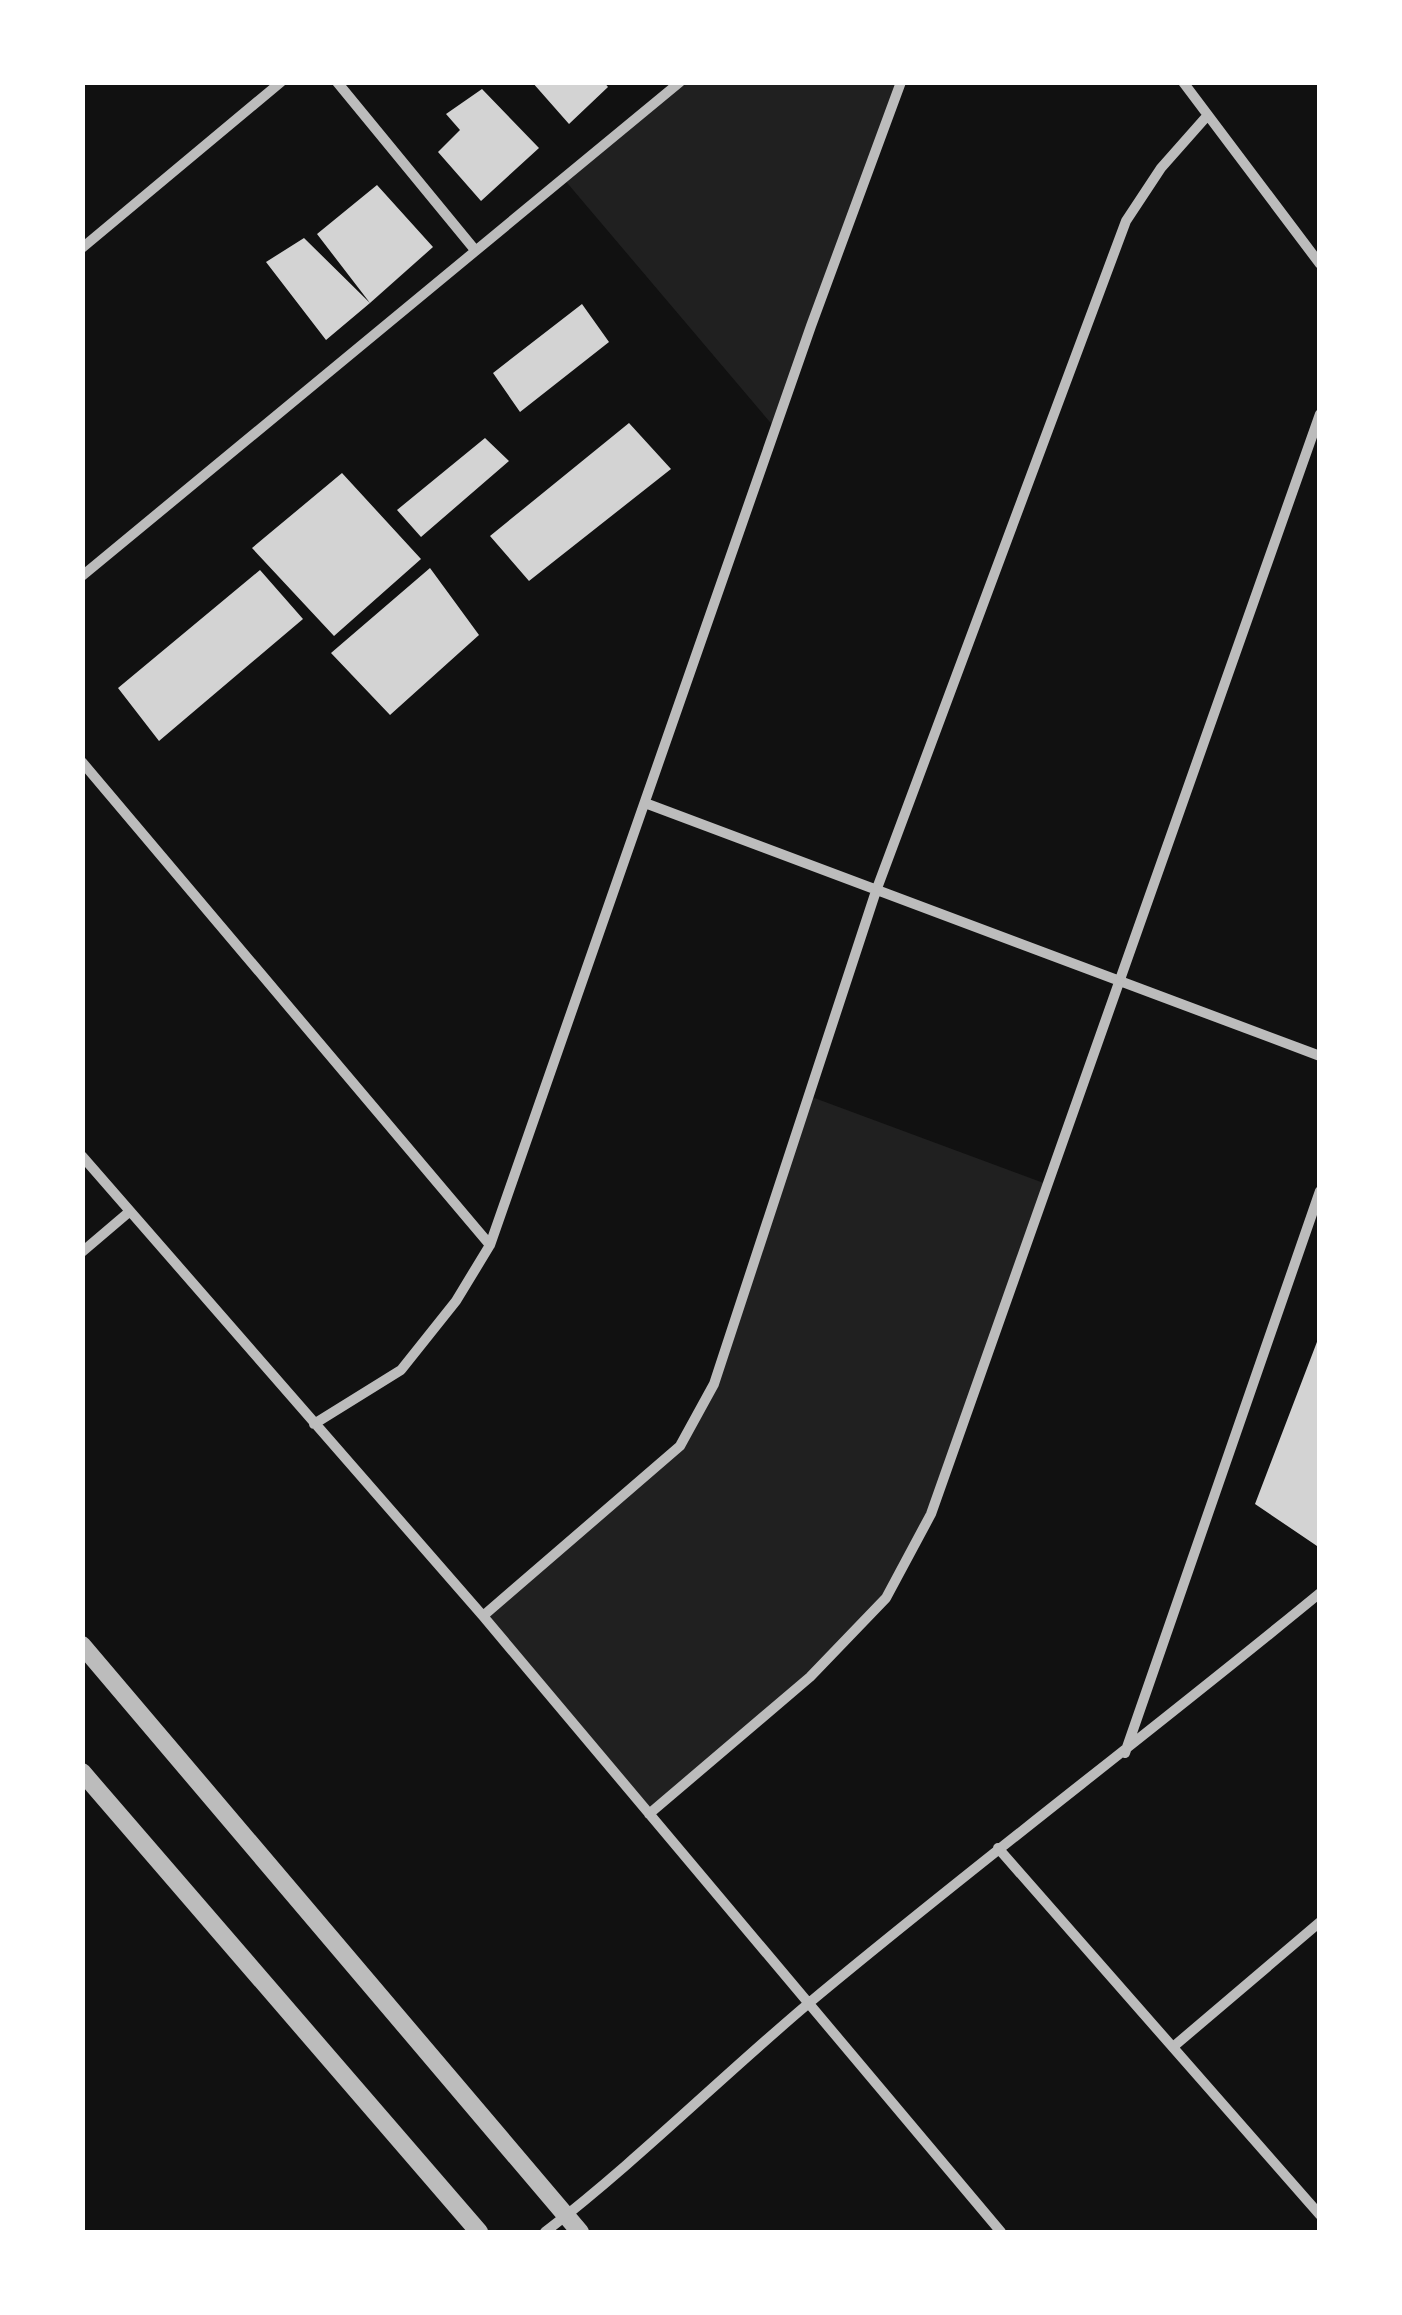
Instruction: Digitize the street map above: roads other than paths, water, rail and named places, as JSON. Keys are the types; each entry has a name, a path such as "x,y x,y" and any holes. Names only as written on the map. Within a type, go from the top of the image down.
{"street":[{"path":"82,248 281,82"},
{"path":"336,82 475,250"},
{"path":"82,576 680,82"},
{"path":"314,1424 401,1370 456,1301 490,1244 901,82"},
{"path":"1183,82 1320,264"},
{"path":"483,1616 680,1446 714,1384 876,891 1126,221 1161,168 1208,116"},
{"path":"649,1814 810,1677 886,1598 932,1514 1320,414"},
{"path":"82,762 490,1244"},
{"path":"645,803 1320,1056"},
{"path":"82,1156 483,1616 1001,2232"},
{"path":"1125,1754 1320,1191"},
{"path":"82,1252 129,1212"},
{"path":"545,2232 807,2005 998,1848 1125,1754 1320,1593"},
{"path":"82,1645 580,2232"},
{"path":"82,1772 478,2232"},
{"path":"998,1848 1320,2215"},
{"path":"1173,2047 1320,1922"}]}
